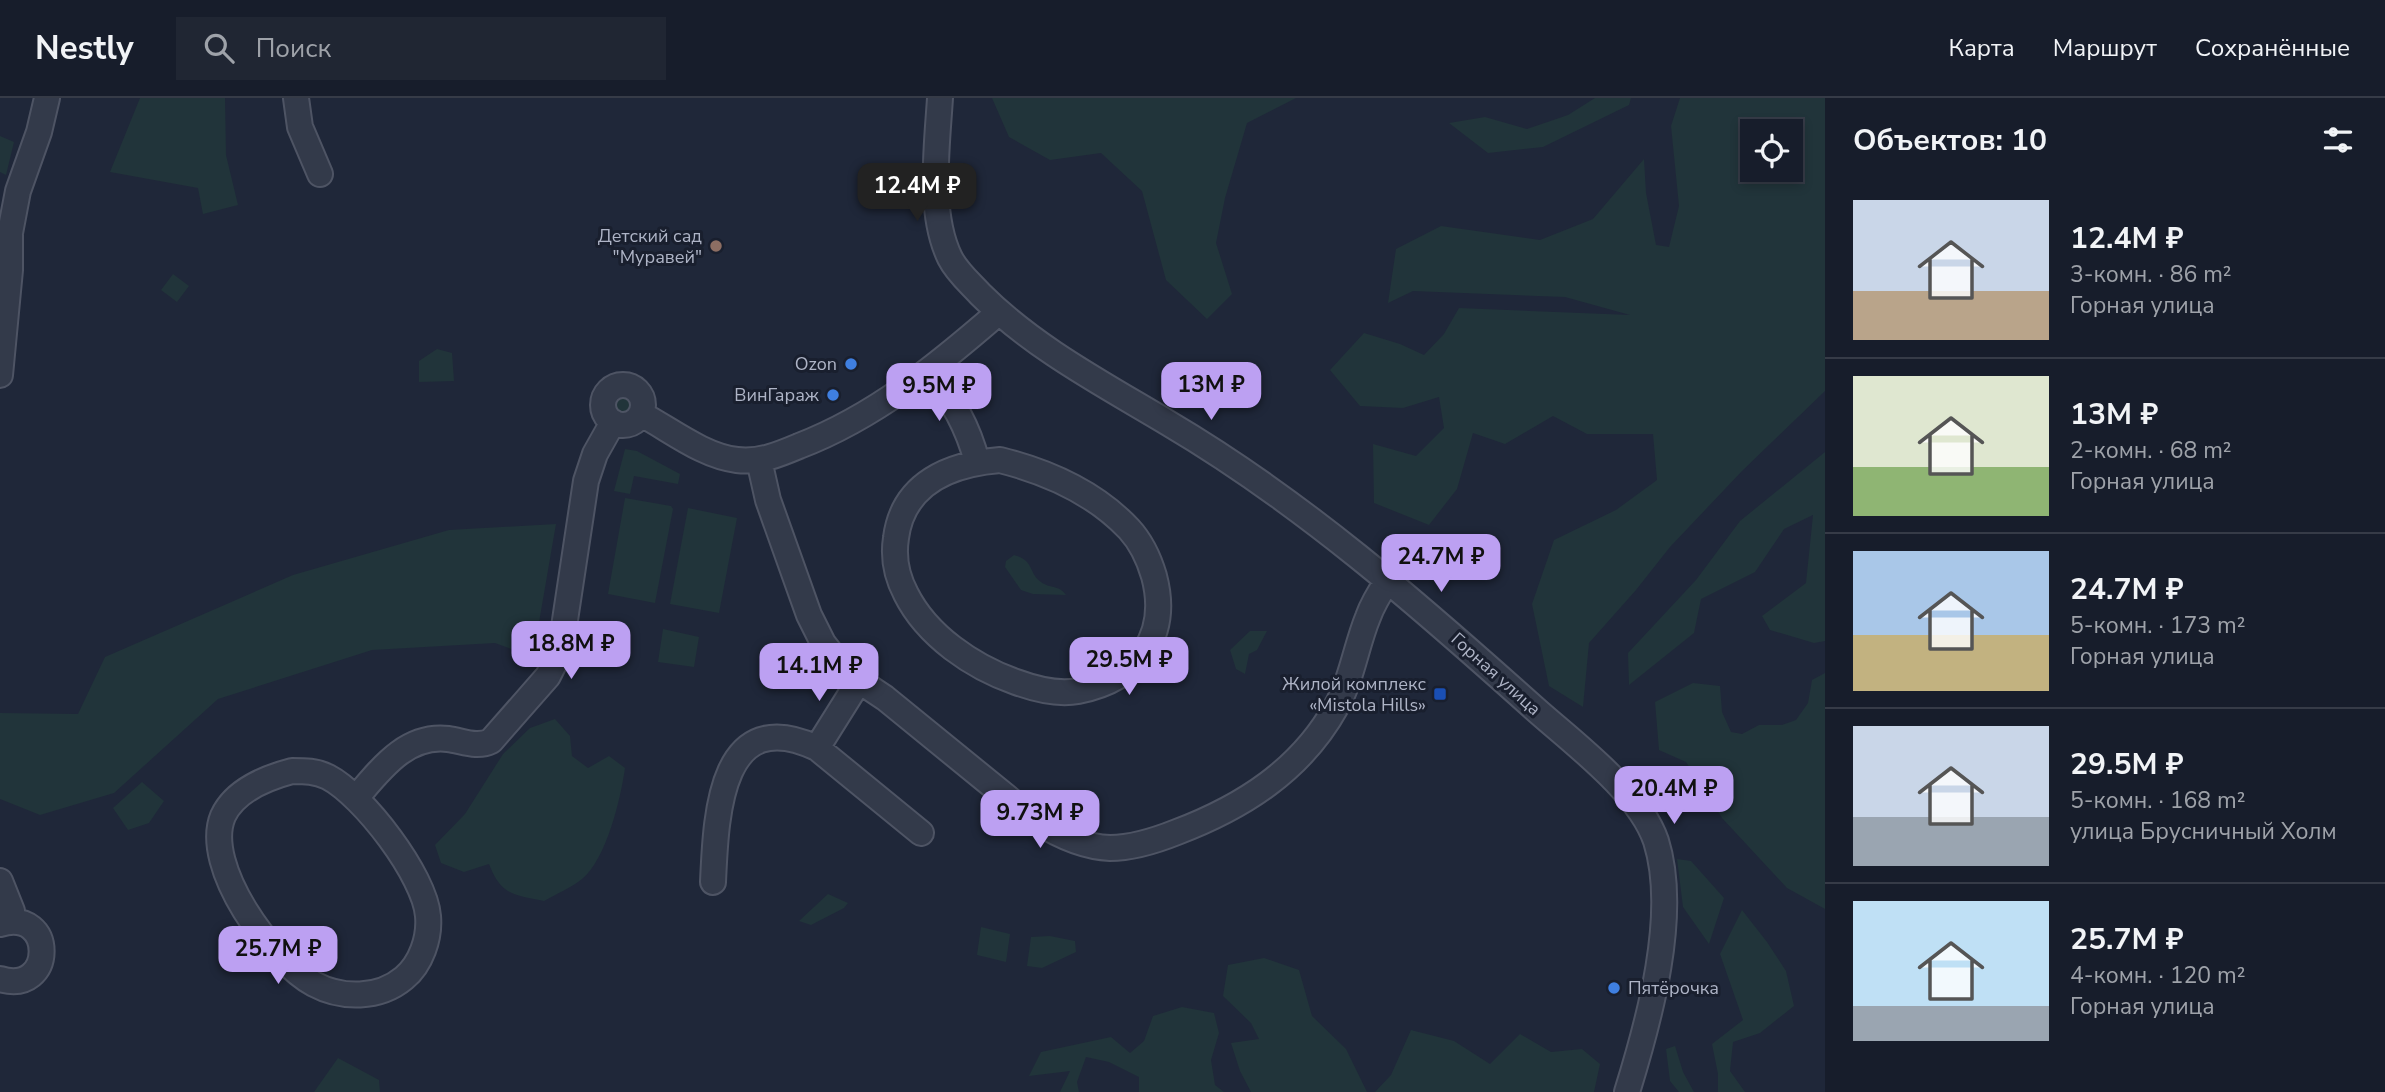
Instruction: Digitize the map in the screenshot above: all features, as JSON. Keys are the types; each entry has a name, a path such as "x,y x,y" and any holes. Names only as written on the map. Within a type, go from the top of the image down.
{"street":[{"path":"0,375 10,270 5,235 47,98"},
{"path":"296,98 300,127 320,174"},
{"name":"Горная улица","path":"940,98 936,180 941,230 950,257 960,273 998,313 1084,373 1241,468 1388,580 1591,759 1641,809 1656,841 1662,884 1660,956 1654,998 1627,1092"},
{"path":"641,414 716,455 737,460 759,460 778,455 825,435 868,412 930,371 998,313"},
{"path":"930,371 959,412 967,429 976,462"},
{"path":"627,384 638,391 643,402 641,414 638,420 626,425 613,422 602,407 606,393 615,386 627,384"},
{"path":"356,798 387,764 411,744 444,738 477,745 491,741 548,676 562,640 586,481 595,454 613,422"},
{"path":"759,460 768,500 809,615 836,662 885,698 1036,821 1057,834 1110,848 1160,838 1223,813 1251,798 1298,759 1321,732 1338,705 1366,619 1388,580"},
{"path":"1000,460 1044,472 1101,504 1132,532 1152,568 1159,603 1158,621 1152,640 1129,670 1115,679 1075,692 1030,688 978,666 938,635 921,616 906,595 894,549 903,508 917,491 937,477 976,462 1000,460"},
{"path":"817,748 859,681"},
{"path":"713,882 716,822 731,770 740,755 753,744 768,737 798,739 817,748 920,833"},
{"path":"310,771 327,777 356,798 384,831 415,877 428,913 429,930 415,966 404,978 381,990 352,995 315,985 297,973 266,940 233,887 220,847 220,830 228,809 246,791 274,775 310,771"},
{"path":"0,881 12,911 5,923 29,926 37,933 43,953 40,963 26,978 17,981 0,979"}],"shaded area":[{"path":"140,98 225,98 226,155 238,205 203,214 198,188 110,172"},
{"path":"992,98 1296,98 1247,123 1225,198 1216,243 1232,294 1207,319 1166,280 1142,191 1101,153 1050,160 1009,137"},
{"path":"1595,98 1631,98 1629,105 1543,147 1488,153 1449,123 1485,117 1527,129 1568,115"},
{"path":"1680,98 1825,98 1825,391 1742,471 1670,547 1589,643 1583,707 1549,686 1532,604 1554,540 1616,510 1657,480 1653,434 1587,434 1553,416 1505,444 1473,433 1457,489 1429,525 1374,503 1373,444 1416,456 1444,428 1439,397 1403,408 1360,406 1330,370 1364,333 1424,355 1444,334 1459,308 1630,315 1565,297 1413,291 1388,303 1396,249 1441,226 1540,240 1593,219 1644,159 1646,193 1656,245 1669,247 1679,206 1671,126"},
{"path":"0,136 14,142 6,175 0,172"},
{"path":"173,274 189,286 177,302 161,290"},
{"path":"437,349 452,353 454,381 419,382 419,361"},
{"path":"623,393 634,400 635,405 628,416 623,417 612,410 611,405 618,394"},
{"path":"625,449 637,451 680,474 678,484 634,476 630,494 614,491"},
{"path":"1825,452 1825,641 1814,643 1770,630 1762,616 1806,583 1813,515 1784,529 1755,572 1701,599 1694,633 1629,685 1628,653 1696,580 1740,521"},
{"path":"625,498 671,506 673,509 655,603 608,594"},
{"path":"688,508 737,518 719,613 670,604"},
{"path":"556,524 533,657 495,643 372,650 218,699 114,793 40,815 0,799 0,713 78,714 105,657 293,575 449,530"},
{"path":"1014,555 1025,560 1037,579 1060,589 1066,595 1033,594 1021,590 1005,567 1006,561"},
{"path":"663,629 699,637 694,667 658,662"},
{"path":"1250,631 1267,631 1257,650 1249,654 1245,674 1236,669 1230,650"},
{"path":"1825,673 1825,909 1787,888 1722,818 1686,762 1659,750 1655,702 1693,683 1720,686 1722,712 1731,732 1742,734 1759,725 1782,725 1796,720 1808,703 1812,680"},
{"path":"555,719 570,736 572,756 588,768 609,756 625,768 611,828 591,870 578,882 544,901 509,892 498,882 489,864 464,872 441,863 435,845 465,814 503,754 530,728"},
{"path":"142,782 164,801 149,823 128,830 113,808"},
{"path":"1677,859 1691,861 1724,898 1709,944 1683,907"},
{"path":"828,894 848,903 844,908 811,925 799,921"},
{"path":"1742,910 1786,971 1794,1006 1760,1033 1733,1042 1730,1071 1745,1092 1718,1092 1718,1074 1712,1044 1743,1020 1720,954"},
{"path":"981,927 1010,934 1006,962 977,955"},
{"path":"1050,936 1075,941 1076,952 1042,968 1027,966 1031,937"},
{"path":"1264,958 1299,970 1312,1016 1346,1049 1367,1092 1251,1092 1240,1071 1231,1043 1259,1039 1251,1023 1223,996 1228,965"},
{"path":"1182,1007 1214,1013 1219,1033 1211,1060 1215,1085 1224,1092 1139,1092 1139,1077 1109,1062 1086,1057 1077,1082 1079,1092 1060,1092 1070,1071 1029,1076 1041,1052 1111,1037 1130,1053 1144,1041 1153,1016"},
{"path":"1411,1030 1454,1041 1490,1064 1520,1034 1551,1052 1582,1049 1600,1064 1594,1092 1375,1092 1391,1075"},
{"path":"1675,1046 1683,1072 1694,1092 1679,1092 1670,1081 1666,1049"},
{"path":"338,1058 379,1080 380,1092 314,1092"}],"place":[{"name":"Детский сад \"Муравей\"","path":"716,246"},
{"name":"Ozon","path":"851,364"},
{"name":"ВинГараж","path":"833,395"},
{"name":"Жилой комплекс «Mistola Hills»","path":"1440,694"},
{"name":"Пятёрочка","path":"1614,988"}]}
